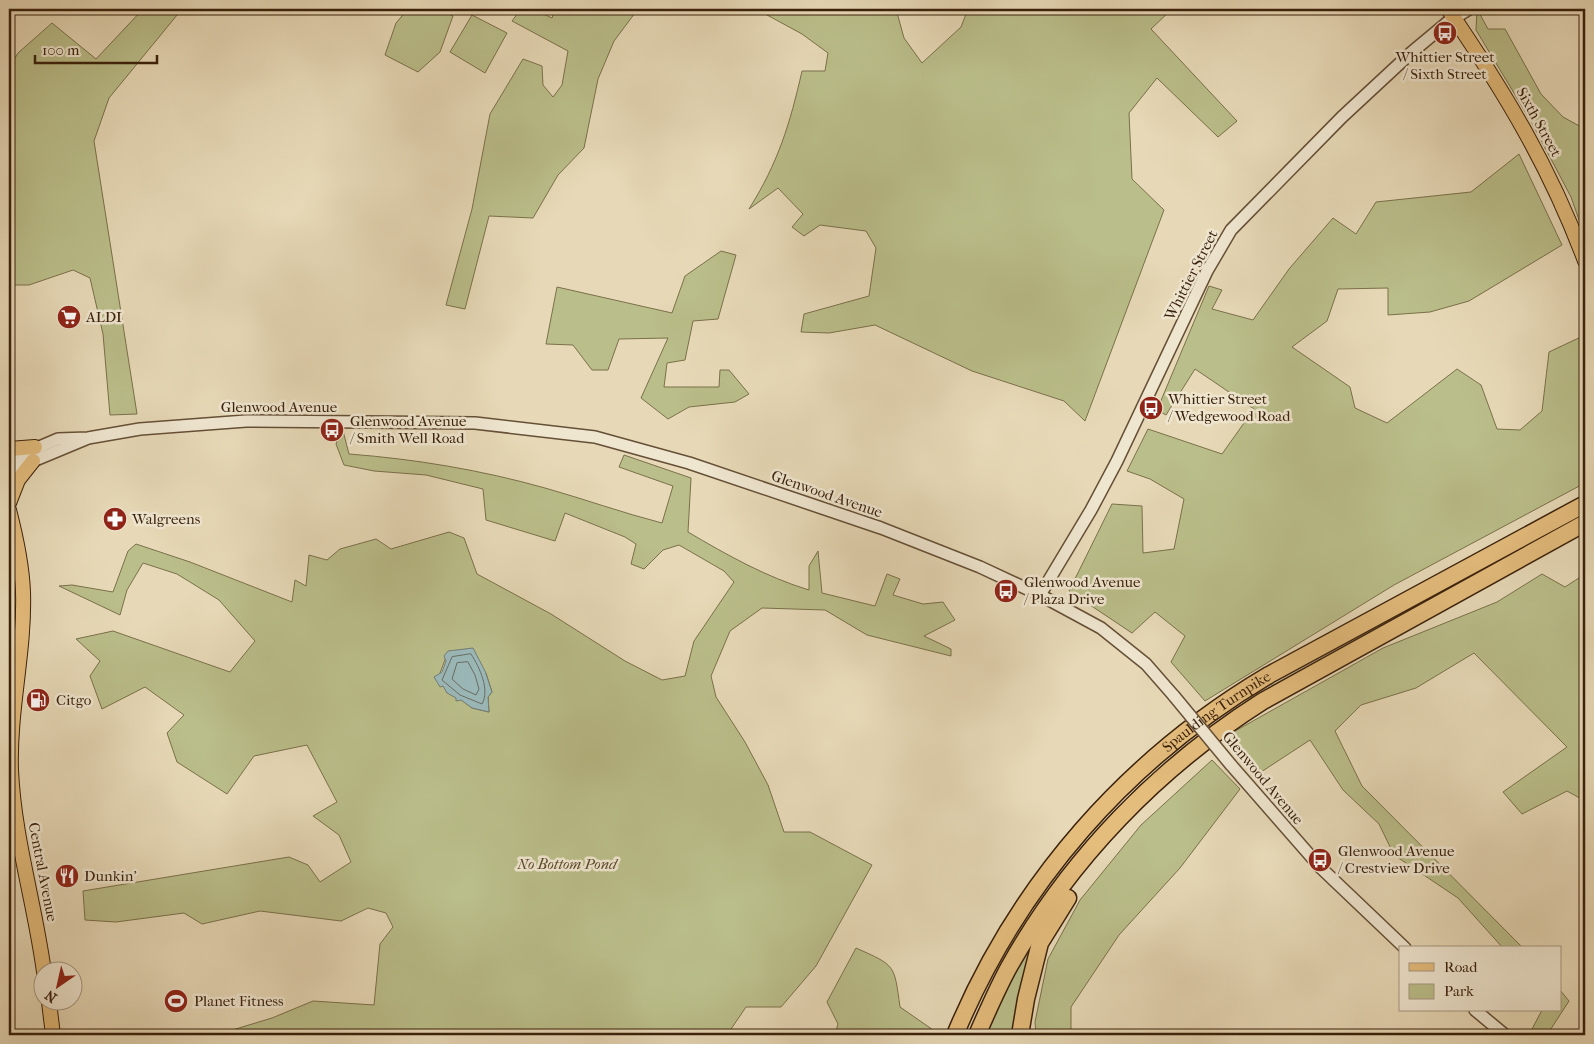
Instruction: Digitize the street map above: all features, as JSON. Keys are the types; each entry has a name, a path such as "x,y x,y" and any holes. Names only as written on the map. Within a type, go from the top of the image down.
{"highway":[{"name":"Spaulding Turnpike","path":"955,1035 992,957 1022,907 1045,875 1076,836 1109,800 1182,733 1218,707 1269,676 1585,504"},
{"name":"Spaulding Turnpike","path":"977,1035 1009,968 1031,931 1076,870 1122,815 1195,748 1263,701 1585,523"},
{"path":"1020,1035 1026,998 1040,943 1070,893 1113,836 1122,815"}],"main road":[{"name":"Sixth Street","path":"1451,13 1494,75 1537,149 1562,202 1585,261"},
{"path":"9,449 34,454 21,474 9,503"},
{"name":"Central Avenue","path":"9,510 19,553 23,592 11,736 11,770 16,814 42,962"},
{"path":"50,1012 53,1035"}],"street":[{"name":"Whittier Street","path":"1040,595 1091,510 1117,461 1207,271 1231,230 1337,122 1451,13 1469,9"},
{"name":"Glenwood Avenue","path":"9,460 88,438 189,424 264,421 476,423 595,437 690,463 881,528 944,552 1040,595 1116,638 1146,664 1321,868 1403,946"},
{"name":"Glenwood Avenue","path":"9,471 34,454"},
{"path":"1477,1012 1505,1035"}],"green space":[{"path":"143,9 182,9 109,98 94,141 137,414 110,415 103,334 90,278 73,270 29,285 9,285 9,68 18,53 52,23 96,59"},
{"path":"408,9 438,9 453,16 440,52 418,72 385,55 396,23"},
{"path":"521,9 533,9 552,18 555,9 638,9 614,41 598,79 584,148 558,175 533,218 489,216 465,309 446,305 472,209 490,114 523,59 542,66 543,85 553,97 562,85 568,51 512,21"},
{"path":"756,9 896,9 904,38 922,63 961,27 968,9 1172,9 1151,29 1237,121 1218,137 1157,78 1129,113 1132,179 1164,210 1085,421 1064,401 972,371 875,325 829,333 801,332 804,314 869,296 876,248 866,231 820,225 804,236 792,227 803,214 778,188 749,209 768,175 782,143 802,71 825,71 828,53 802,34"},
{"path":"1477,9 1488,29 1505,29 1541,94 1563,117 1585,129 1585,237 1571,197 1532,123 1476,30"},
{"path":"472,15 507,33 485,73 450,52"},
{"path":"1519,154 1562,245 1469,301 1430,312 1388,315 1388,288 1338,289 1327,321 1292,347 1350,387 1355,408 1387,423 1457,369 1481,385 1497,429 1520,430 1542,411 1549,352 1585,335 1585,483 1394,585 1205,701 1171,662 1185,636 1155,612 1132,633 1069,591 1112,504 1142,506 1143,553 1174,549 1184,499 1150,479 1127,471 1148,429 1222,454 1254,409 1195,369 1166,415 1157,410 1209,286 1222,290 1212,309 1253,320 1289,269 1333,218 1356,234 1376,202 1471,192"},
{"path":"721,251 736,255 718,319 693,321 685,360 667,363 664,387 719,387 720,370 729,370 749,394 735,402 689,407 668,419 641,398 668,338 619,339 608,370 592,370 573,345 546,344 557,287 672,313 685,276"},
{"name":"No Bottom Pond","path":"342,427 349,454 423,462 497,476 545,488 662,523 673,486 619,467 624,455 691,478 688,532 762,572 809,590 809,566 818,551 822,593 875,606 887,574 900,579 893,595 923,604 943,602 955,620 924,636 951,649 951,656 867,635 825,610 762,608 730,631 711,676 716,697 745,742 768,785 784,832 810,832 872,865 816,966 781,1007 746,1007 727,1035 229,1035 229,1031 272,1018 313,1001 374,1005 380,944 393,927 386,913 368,908 341,921 260,911 202,924 184,913 116,922 85,920 83,891 289,857 308,865 320,882 351,862 339,835 313,816 337,802 307,745 254,756 227,794 177,762 167,733 184,715 145,687 102,709 90,676 100,661 76,639 113,631 230,672 255,641 219,600 177,574 143,563 127,590 120,615 59,586 72,585 113,592 128,551 136,544 190,562 292,602 295,580 306,586 309,555 327,560 340,549 376,539 391,549 449,532 464,538 477,574 551,614 625,661 662,680 685,676 694,641 734,582 724,571 679,545 663,550 644,569 631,564 636,544 625,537 565,513 555,541 486,520 483,489 426,475 374,471 344,465 336,444","holes":["462,651 486,673 492,692 488,697 489,712 472,708 437,681 448,652"]},
{"path":"1542,574 1565,587 1585,574 1585,603 1581,606 1585,615 1585,801 1567,791 1522,814 1503,792 1567,747 1474,653 1416,688 1361,705 1335,731 1362,786 1521,946 1501,946 1458,898 1394,855 1379,824 1343,790 1310,740 1258,774 1228,735 1383,648 1497,602"},
{"path":"1212,760 1240,789 1180,868 1119,935 1071,1007 1071,1035 1036,1035 1035,1022 1048,959 1080,900 1141,825"},
{"path":"1039,930 1022,982 1014,1035 982,1035 1001,993"},
{"path":"856,948 886,963 891,968 896,982 900,1007 936,1032 935,1035 835,1035 838,1024 827,1002"},
{"path":"1562,992 1569,1001 1562,1012"},
{"path":"1541,1012 1562,1012 1547,1035 1537,1035 1531,1031"}],"water":[{"path":"473,648 485,671 492,692 488,697 489,712 472,708 461,700 456,701 456,698 447,693 443,686 440,687 434,677 442,672 446,661 444,656 448,651"}],"place":[{"name":"Whittier Street / Sixth Street","path":"1445,33"},
{"name":"ALDI","path":"69,317"},
{"name":"Whittier Street / Wedgewood Road","path":"1151,408"},
{"name":"Glenwood Avenue / Smith Well Road","path":"332,430"},
{"name":"Walgreens","path":"115,519"},
{"name":"Glenwood Avenue / Plaza Drive","path":"1006,591"},
{"name":"Citgo","path":"38,700"},
{"name":"Glenwood Avenue / Crestview Drive","path":"1320,860"},
{"name":"Dunkin'","path":"67,876"},
{"name":"Planet Fitness","path":"176,1001"}]}
